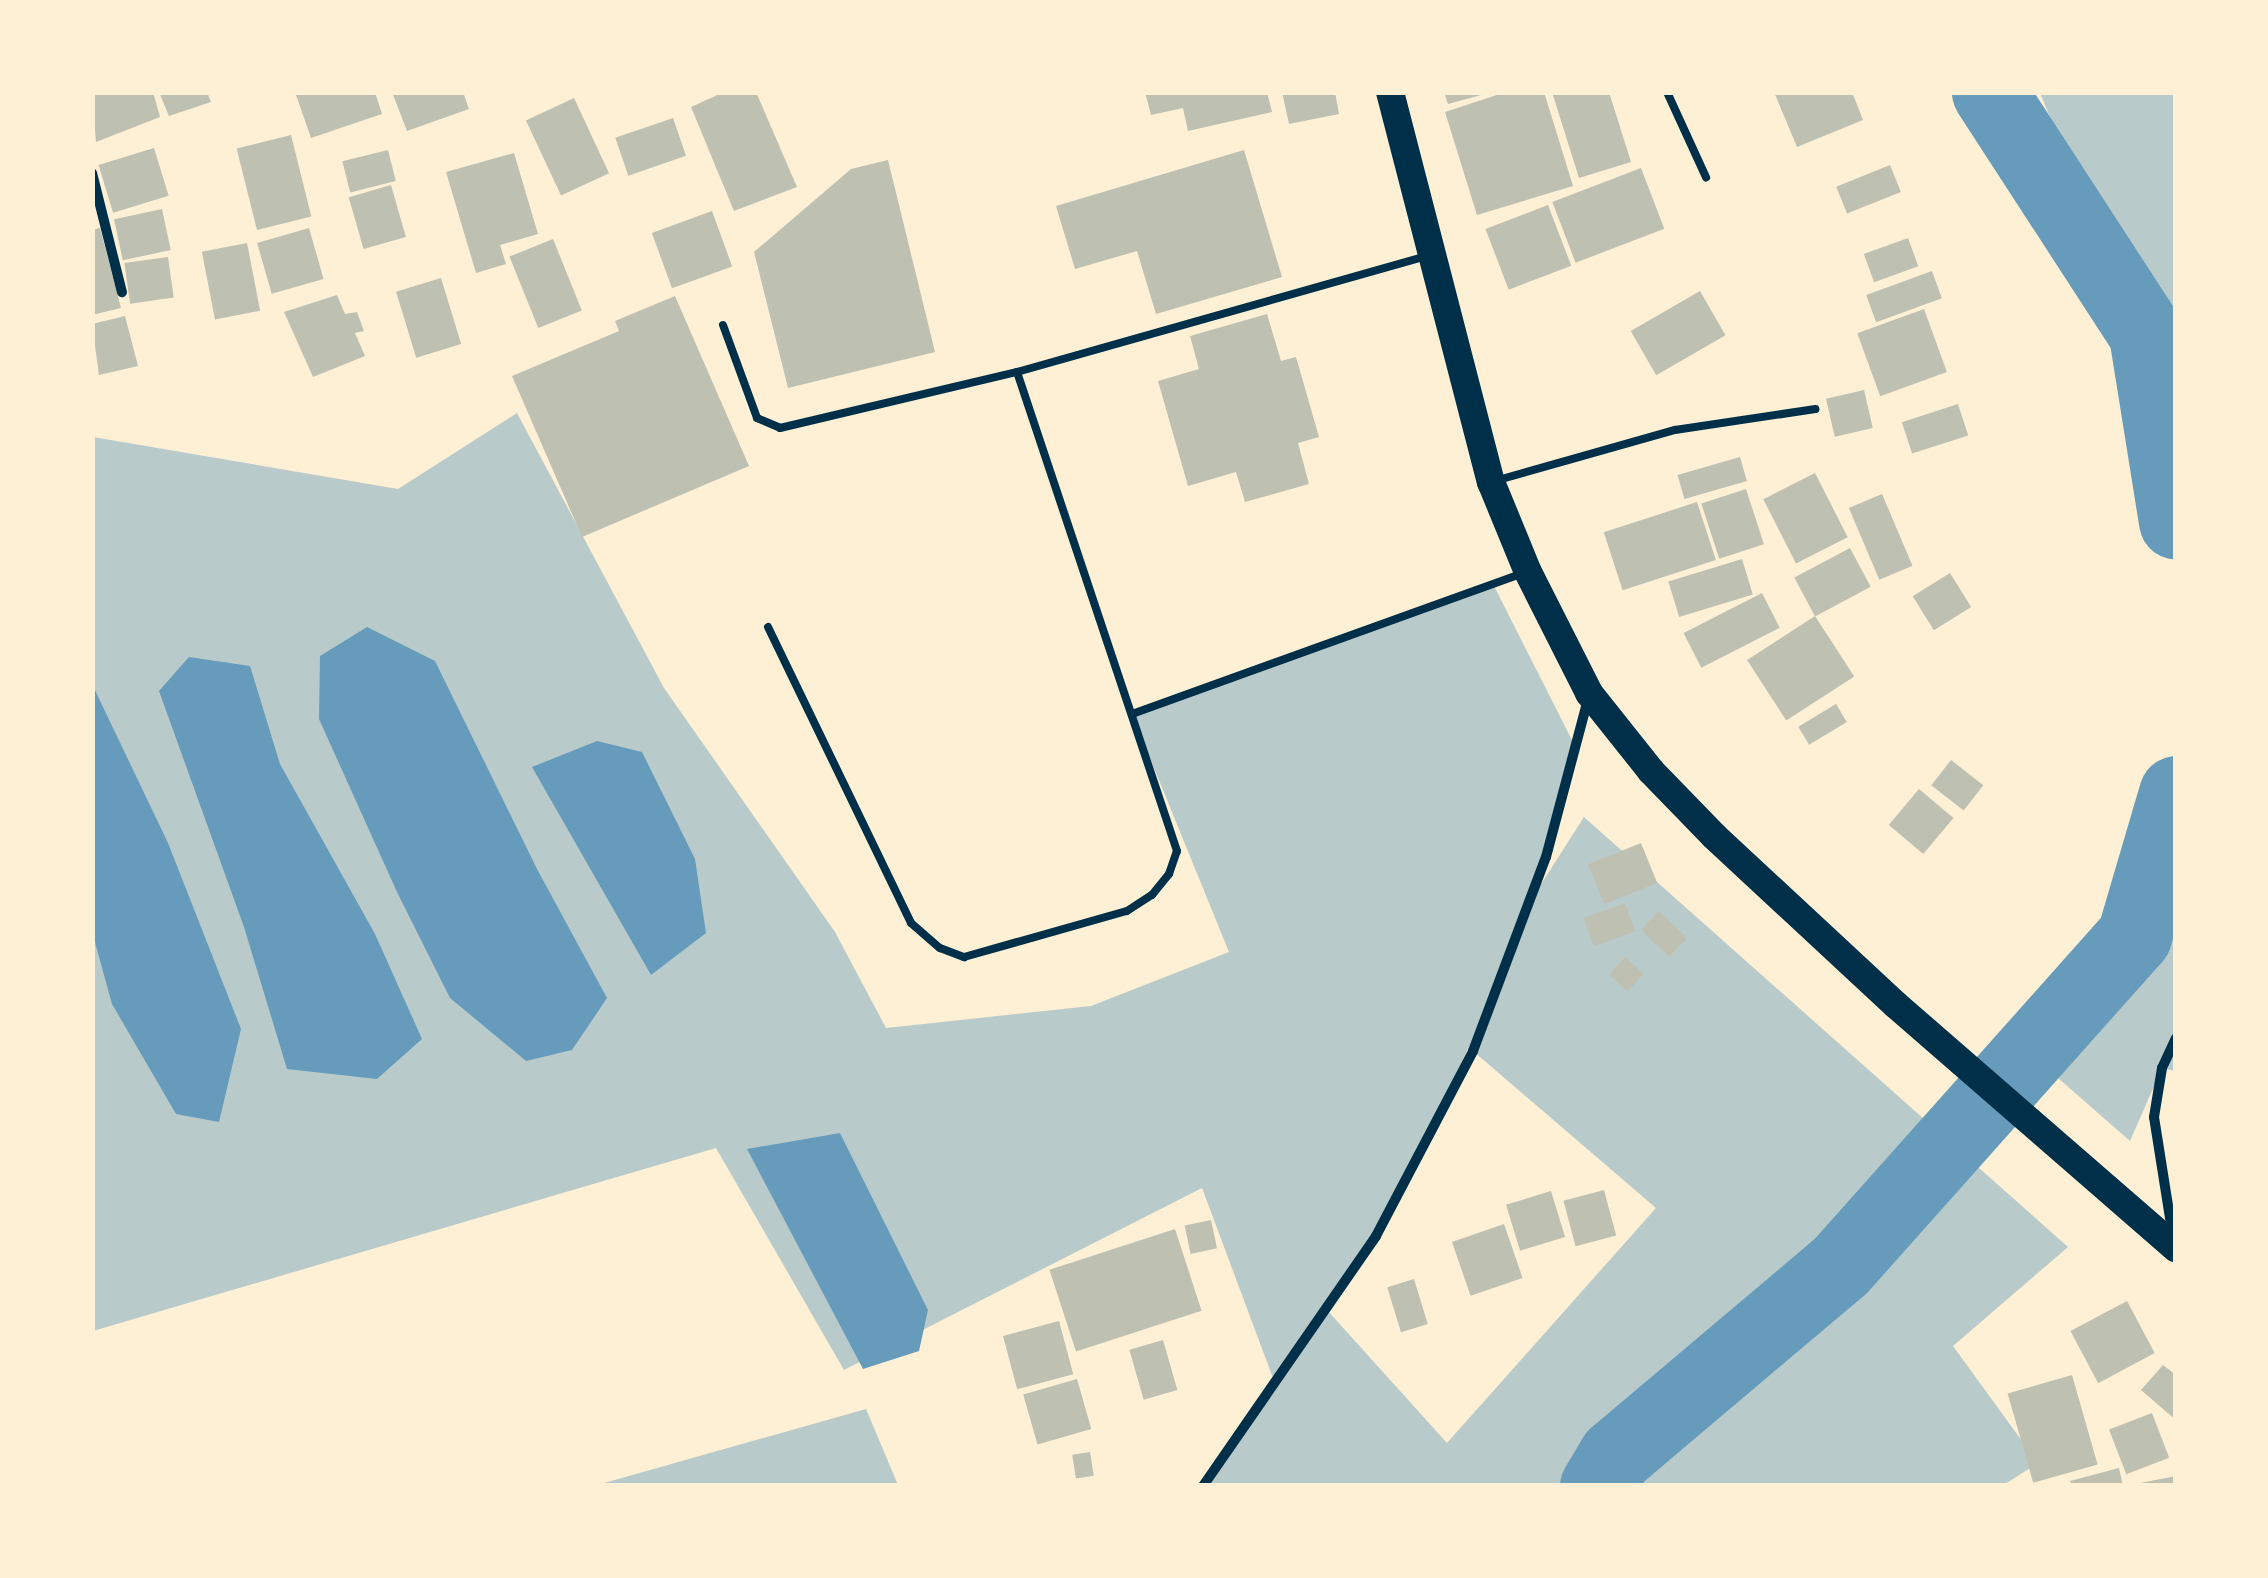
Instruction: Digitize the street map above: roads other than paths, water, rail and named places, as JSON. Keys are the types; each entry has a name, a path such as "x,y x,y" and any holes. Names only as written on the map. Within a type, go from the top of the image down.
{"highway":[{"path":"1390,92 1491,482 1528,572 1589,693 1652,771 1714,836 1896,1005 2146,1226 2176,1248"}],"street":[{"path":"92,174 122,292"},
{"path":"1204,1486 1376,1236 1473,1051 1546,858 1589,693"},
{"path":"2176,1038 2162,1068 2154,1117 2176,1248"}],"lane":[{"path":"1667,92 1706,177"},
{"path":"723,325 757,418 780,428 1016,372 1432,254"},
{"path":"768,627 911,923 940,948 964,957 1128,911 1170,874 1178,851 1016,372"},
{"path":"1491,482 1675,430 1815,409"},
{"path":"1132,714 1528,572"}],"water":[{"path":"367,627 435,661 537,869 607,998 572,1050 526,1061 450,998 397,892 319,719 320,656"},
{"path":"189,657 250,666 280,764 375,934 422,1039 377,1079 287,1069 244,927 159,691"},
{"path":"92,684 168,843 241,1029 219,1122 176,1114 112,1004 93,935"},
{"path":"597,741 642,752 695,859 706,933 651,975 532,767"},
{"path":"840,1133 928,1310 919,1351 863,1369 747,1149"}],"waterway":[{"path":"1989,92 2146,334 2176,522"},
{"path":"1597,1486 1615,1456 1840,1266 2134,936 2176,793"}]}
